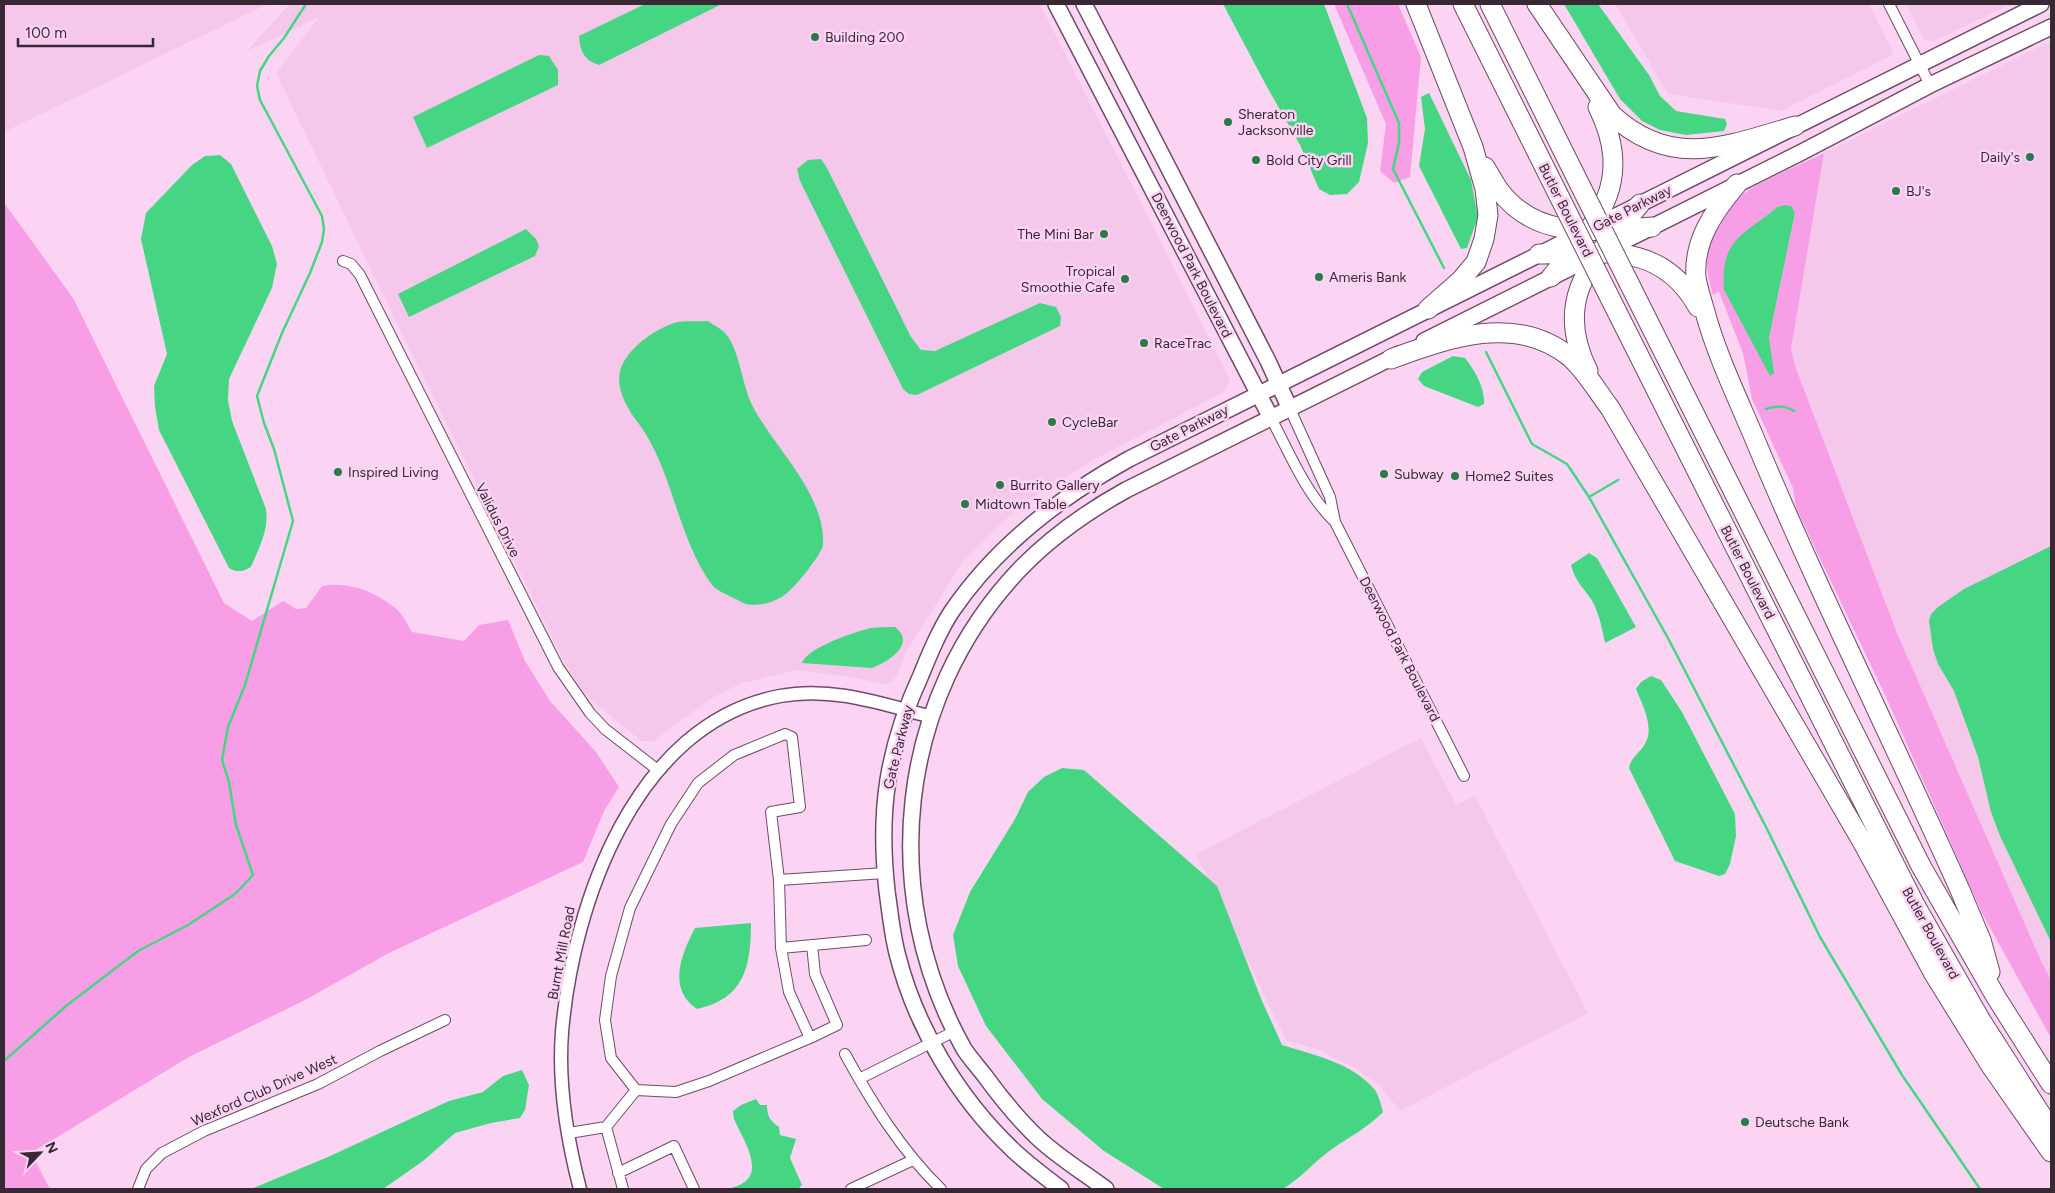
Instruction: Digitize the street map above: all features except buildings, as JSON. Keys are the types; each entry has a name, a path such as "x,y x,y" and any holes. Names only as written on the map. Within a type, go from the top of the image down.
{"highway":[{"path":"1416,4 1473,147 1488,204 1484,240 1476,262 1449,292 1428,309"},
{"name":"Butler Boulevard","path":"1463,4 1915,905 1980,1019 2051,1130"},
{"name":"Butler Boulevard","path":"1490,4 1921,866 1996,998 2051,1084"},
{"path":"1536,4 1612,115 1637,134 1661,144 1695,149 1719,148 1795,126"},
{"path":"1551,277 1588,230 1605,204 1611,190 1614,160 1608,129 1577,66"},
{"path":"1473,147 1498,190 1519,210 1550,227 1561,230 1619,230 1652,227"},
{"path":"1709,328 1696,277 1702,237 1714,212 1737,184"},
{"path":"1640,204 1599,253 1582,280 1577,294 1574,327 1582,358 1862,843 1934,974 1991,1066 2051,1152"},
{"path":"1540,254 1599,253 1641,257 1664,268 1678,279 1690,293 1709,328 1776,491 1964,899 1981,940 1996,998"},
{"path":"1391,359 1467,335 1483,332 1518,334 1546,343 1569,357 1585,372 1610,408"}],"main road":[{"name":"Deerwood Park Boulevard","path":"1056,4 1272,418"},
{"name":"Deerwood Park Boulevard","path":"1084,4 1221,270 1290,409"},
{"name":"Gate Parkway","path":"1061,1189 1013,1150 985,1121 959,1087 932,1042 919,1016 897,955 891,927 883,854 886,790 905,710 939,634 952,612 998,555 1021,532 1086,483 1129,459 2041,4"},
{"name":"Gate Parkway","path":"1106,1189 1039,1139 1012,1112 965,1051 937,990 919,930 911,883 912,810 922,743 947,677 971,633 1000,592 1045,546 1071,525 1112,498 1391,359 1930,85 2051,27"},
{"path":"1186,254 1205,268 1221,270"}],"street":[{"path":"1889,4 1930,85"},
{"name":"Validus Drive","path":"342,261 351,264 360,275 558,667 584,706 605,729 659,771"},
{"name":"Deerwood Park Boulevard","path":"1290,409 1330,497 1336,522 1464,776"},
{"name":"Deerwood Park Boulevard","path":"1272,418 1310,492 1317,503 1336,522"},
{"name":"Burnt Mill Road","path":"580,1189 569,1133 562,1079 562,1032 573,957 587,900 613,841 636,800 671,755 700,730 739,709 779,696 827,693 932,717"},
{"path":"810,1038 789,992 781,948 779,880 772,812 800,807 792,737 785,734 734,755 698,783 671,824 630,908 611,976 605,1020 611,1058 636,1090 676,1092 709,1081 810,1038 837,1025 815,974 812,945"},
{"path":"779,880 885,873"},
{"path":"781,948 866,940"},
{"name":"Wexford Club Drive West","path":"138,1189 146,1169 162,1153 204,1131 318,1084 380,1051 445,1020"},
{"path":"859,1079 955,1031"},
{"path":"845,1054 870,1099 913,1160 941,1189"},
{"path":"569,1133 606,1127 636,1090"},
{"path":"606,1127 623,1189"},
{"path":"618,1173 674,1146 694,1189"},
{"path":"851,1189 913,1160"}],"shaded area":[{"path":"4,4 268,4 4,132"},
{"path":"290,4 1040,4 1229,377 1229,384 1224,392 1095,459 1023,503 963,561 907,651 892,682 883,684 856,678 798,670 742,683 712,698 653,741 641,741 584,694 565,663 276,73 319,17 247,51"},
{"path":"645,4 722,4 599,65 586,58 580,46 579,36"},
{"path":"1223,4 1324,4 1367,118 1368,143 1359,182 1347,194 1330,195 1319,189 1300,145"},
{"path":"1334,4 1398,4 1421,57 1410,177 1394,183 1380,171 1386,124"},
{"path":"1564,4 1598,4 1649,75 1660,96 1676,111 1725,119 1727,124 1724,131 1686,135 1660,130 1642,121 1620,99"},
{"path":"1615,4 1869,4 1894,54 1781,111 1668,94"},
{"path":"1906,4 2011,4 1932,42 1923,38"},
{"path":"2051,41 2051,980 1897,633 1795,366 1791,349 1824,153"},
{"path":"539,55 549,56 558,70 558,85 427,148 413,117"},
{"path":"1429,93 1471,180 1478,217 1467,248 1461,249 1419,166 1425,129 1421,97"},
{"path":"1824,153 1791,349 1795,366 1897,633 2051,980 2051,1038 1982,913 1886,697 1796,508 1793,488 1752,399 1743,353 1719,292 1713,295 1708,276 1707,259 1710,243 1731,204 1751,189","holes":["1777,207 1795,213 1769,338 1770,375 1724,290 1767,215"]},
{"path":"220,155 231,164 272,246 277,264 272,288 229,379 228,400 232,421 266,509 267,517 263,539 251,567 240,571 229,568 159,430 154,386 167,354 141,239 146,213 192,165 205,156"},
{"path":"821,159 911,337 921,350 935,351 1040,303 1056,307 1061,317 1060,326 917,395 909,394 903,389 800,181 797,169 808,160"},
{"path":"5,204 73,298 224,603 252,621 283,601 296,609 306,608 322,586 341,585 369,592 386,601 397,609 412,632 464,641 479,625 508,620 525,661 550,701 596,752 619,787 604,811 583,862 389,953 305,1000 189,1057 31,1153 50,1189 4,1189"},
{"path":"1791,206 1795,213 1769,338 1774,373 1770,376 1724,290 1724,273 1730,249 1736,240 1777,207"},
{"path":"526,229 536,239 539,246 535,256 409,317 398,294"},
{"path":"708,321 729,338 737,356 752,405 808,490 822,526 823,545 813,563 791,590 765,604 746,604 712,585 700,566 682,525 660,462 623,398 619,383 619,375 625,360 643,340 658,330 674,323"},
{"path":"1453,356 1465,358 1472,368 1483,391 1484,404 1478,407 1424,386 1418,379 1422,372"},
{"path":"2051,546 2051,942 2000,836 1991,812 1978,757 1954,691 1938,664 1933,649 1929,621 1931,614 1938,607 1964,589"},
{"path":"1589,553 1597,558 1636,627 1605,643 1596,609 1577,579 1571,565"},
{"path":"895,627 901,633 902,646 892,657 872,668 802,663 813,651 844,637 871,628"},
{"path":"1651,676 1661,680 1682,712 1735,814 1736,836 1730,864 1725,874 1719,876 1675,861 1629,768 1632,760 1644,746 1649,729 1636,689 1641,682"},
{"path":"1421,738 1456,805 1475,796 1588,1013 1400,1111 1379,1085 1355,1068 1319,1050 1286,1040 1196,854"},
{"path":"1062,768 1084,770 1217,886 1262,1001 1282,1045 1332,1061 1356,1073 1375,1090 1383,1112 1365,1127 1332,1149 1283,1189 1164,1189 1104,1151 1042,1099 986,1026 958,966 953,935 970,892 1015,819 1028,792 1044,777"},
{"path":"751,923 749,954 742,979 725,998 697,1009 682,992 679,982 685,949 695,928"},
{"path":"522,1070 529,1085 525,1110 520,1118 491,1123 455,1133 423,1161 383,1189 251,1189 328,1157 449,1101 483,1092 503,1076"},
{"path":"756,1099 760,1105 767,1105 768,1115 779,1127 780,1135 796,1139 790,1158 802,1185 798,1189 728,1189 743,1183 749,1177 752,1170 749,1152 734,1119 733,1111 741,1105"}],"waterway":[{"path":"4,1061 66,1006 138,951 188,925 235,894 253,875 236,825 229,782 222,760 228,727 245,685 293,521 274,449 264,423 257,396 282,333 310,273 322,242 324,229 322,216 260,100 257,86 260,71 306,4"},
{"path":"1347,4 1399,123 1399,143 1393,169 1444,268"},
{"path":"1486,352 1532,444 1567,464 1589,497 1669,640 1767,829 1820,937 1902,1075 1980,1189"},
{"path":"1766,409 1781,407 1794,411"},
{"path":"1589,497 1618,480"}],"place":[{"name":"Building 200","path":"815,37"},
{"name":"Sheraton Jacksonville","path":"1228,122"},
{"name":"Daily's","path":"2030,157"},
{"name":"Bold City Grill","path":"1256,160"},
{"name":"BJ's","path":"1896,191"},
{"name":"The Mini Bar","path":"1104,234"},
{"name":"Ameris Bank","path":"1319,277"},
{"name":"Tropical Smoothie Cafe","path":"1125,279"},
{"name":"RaceTrac","path":"1144,343"},
{"name":"CycleBar","path":"1052,422"},
{"name":"Inspired Living","path":"338,472"},
{"name":"Subway","path":"1384,474"},
{"name":"Home2 Suites","path":"1455,476"},
{"name":"Burrito Gallery","path":"1000,485"},
{"name":"Midtown Table","path":"965,504"},
{"name":"Deutsche Bank","path":"1745,1122"}]}
